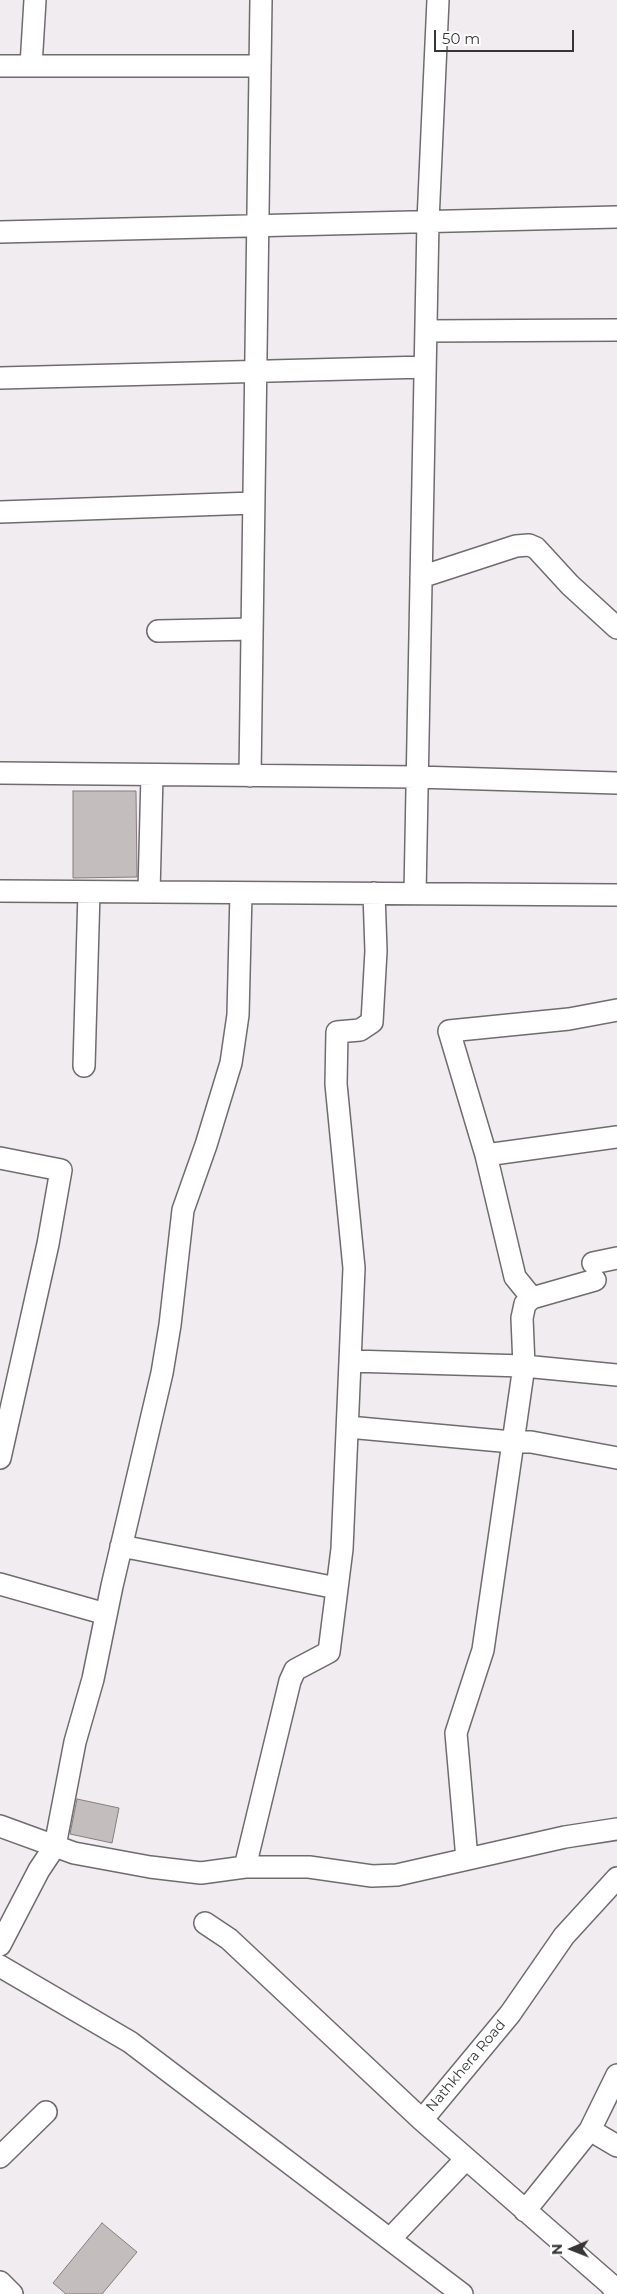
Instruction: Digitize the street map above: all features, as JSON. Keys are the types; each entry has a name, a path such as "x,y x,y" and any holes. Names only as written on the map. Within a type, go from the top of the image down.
{"street":[{"path":"31,66 35,0"},
{"path":"250,776 261,0"},
{"path":"415,893 428,222 438,0"},
{"path":"0,66 260,66"},
{"path":"0,232 617,217"},
{"path":"426,330 617,330"},
{"path":"0,378 425,367"},
{"path":"0,512 253,504"},
{"path":"421,577 516,546 529,545 536,548 570,585 617,628"},
{"path":"158,631 252,629"},
{"path":"0,773 417,777 617,783"},
{"path":"149,892 152,775"},
{"path":"0,891 617,895"},
{"path":"84,1066 88,892"},
{"path":"0,1945 39,1870 55,1846 75,1742 93,1679 106,1614 162,1373 170,1325 183,1210 206,1145 231,1063 238,1015 241,893"},
{"path":"245,1867 290,1681 295,1670 329,1652 342,1549 354,1268 336,1084 337,1032 360,1030 372,1022 376,950 374,893"},
{"path":"532,1298 515,1277 486,1155 449,1031 569,1019 617,1010"},
{"path":"486,1155 617,1137"},
{"path":"0,1158 61,1170 48,1244 0,1458"},
{"path":"467,1859 456,1733 483,1650 524,1366 522,1318 525,1304 532,1298 594,1272 617,1258"},
{"path":"351,1361 524,1366 617,1374"},
{"path":"348,1427 512,1442 531,1442 617,1458"},
{"path":"122,1546 336,1588"},
{"path":"0,1584 106,1614"},
{"path":"0,1826 55,1846 110,1861 175,1870 201,1873 245,1867 309,1867 380,1875 397,1875 566,1837 617,1829"},
{"name":"Nathkhera Road","path":"614,2284 525,2210 422,2120 510,2014 564,1936 617,1878"},
{"path":"205,1923 229,1939 422,2120"},
{"path":"0,1966 130,2042 462,2294"},
{"path":"525,2210 590,2130 617,2075"},
{"path":"0,2157 46,2112"},
{"path":"590,2130 617,2146"},
{"path":"390,2239 466,2159"},
{"path":"0,2282 12,2294"}],"building":[{"path":"73,791 136,791 137,877 73,878"},
{"path":"77,1799 119,1808 112,1843 70,1834"},
{"path":"102,2223 137,2252 102,2294 66,2294 53,2283"}]}
